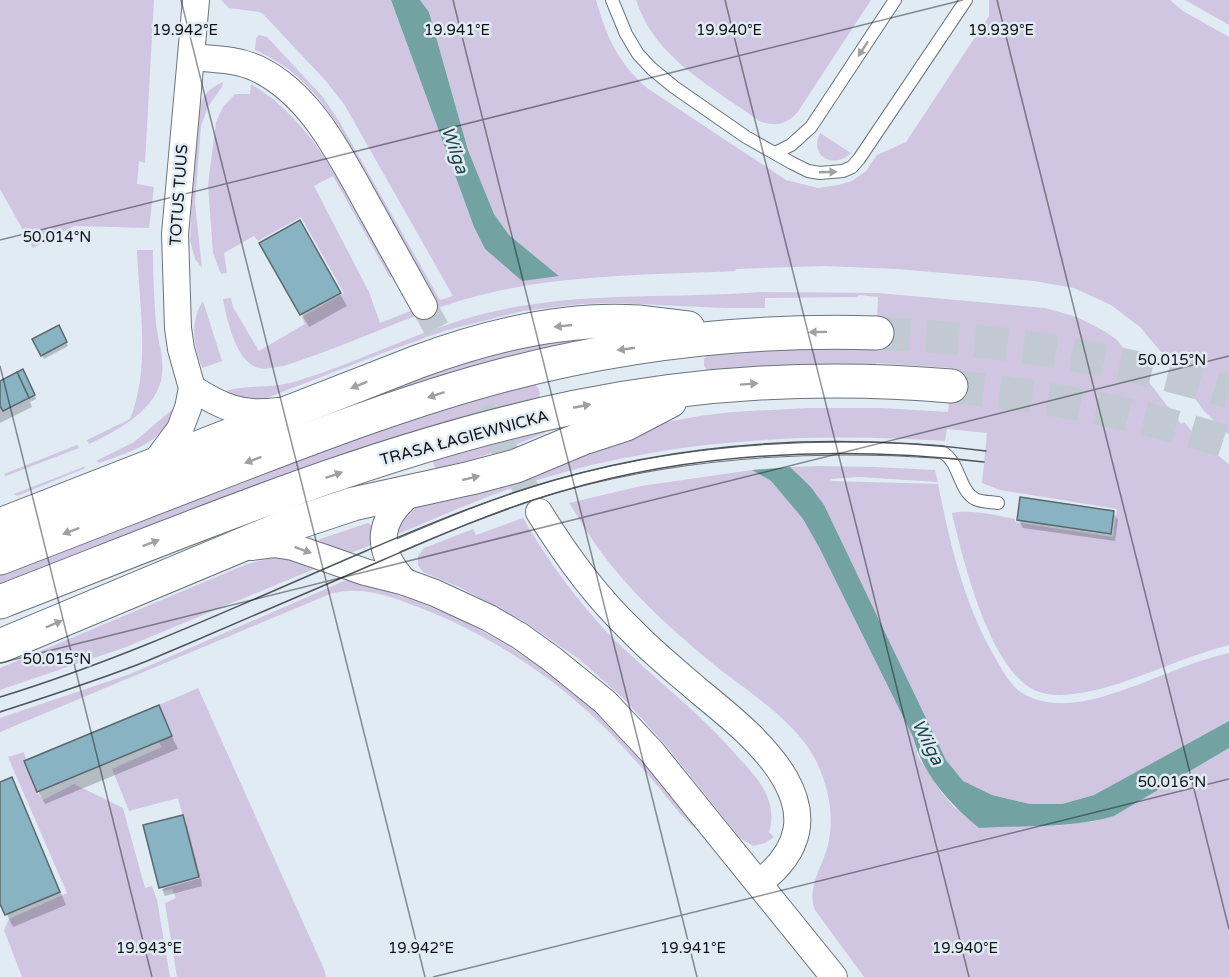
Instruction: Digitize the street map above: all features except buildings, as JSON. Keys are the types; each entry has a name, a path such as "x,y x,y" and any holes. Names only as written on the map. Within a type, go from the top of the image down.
{"main road":[{"path":"0,525 442,352 494,338 566,325 637,322 746,335"},
{"path":"0,558 320,435 447,392 506,375 617,350 700,339 746,335 877,333"},
{"name":"TRASA ŁAGIEWNICKA","path":"0,602 290,490 382,459 541,415 614,400 751,384 824,381 951,386"},
{"path":"0,646 287,526 332,510 516,466 583,438 626,424 690,390"}],"street":[{"name":"TOTUS TUUS","path":"192,388 181,349 178,328 175,234 196,0"},
{"path":"191,57 236,62 259,69 284,86 303,104 348,169 424,306"},
{"path":"154,464 180,429 192,388 213,401 241,412 261,413 301,408"},
{"path":"405,582 389,562 385,550 386,526 389,517 401,501 414,490"},
{"path":"539,513 567,555 605,604 662,660 746,730 768,753 782,774 795,804 795,837 779,865 759,884"},
{"path":"231,550 274,544 293,546 365,572 405,582 452,600 505,627 535,646 587,685 652,752 833,977"}],"lane":[{"path":"612,0 626,34 638,54 652,69 746,137 808,171 820,173 843,171 852,167 871,143 966,0"},
{"path":"775,153 791,145 811,127 895,0"},
{"path":"385,550 482,511 564,484 667,461 745,451 855,447 942,452 954,462 971,496 977,500 998,503"}],"shaded area":[{"path":"0,0 154,0 145,163 139,161 137,184 154,187 149,228 74,226 33,248 0,189"},
{"path":"221,0 391,0 474,227 485,249 522,281 558,275 509,235 494,214 468,150 429,12 420,0 596,0 614,48 628,68 647,88 786,180 818,188 852,181 866,171 877,155 906,142 989,16 989,0 1170,0 1183,11 1229,37 1229,435 1204,411 1166,358 1140,327 1111,305 1074,288 1034,281 897,269 824,266 736,269 735,271 609,276 516,287 434,309 309,358 268,369 259,368 244,358 239,350 230,329 223,299 231,298 233,307 259,351 305,324 302,317 344,293 301,217 258,241 254,236 224,253 227,273 221,274 213,253 208,185 216,122 223,107 235,94 250,94 251,84 275,101 315,144 364,224 392,276 390,278 333,176 314,186 369,292 380,323 436,301 339,127 312,91 296,76 255,50 256,38 259,35 267,37 322,96 339,121 440,300 453,296 344,104 325,80 263,14 229,8"},
{"path":"636,0 871,0 797,113 784,122 770,124 759,121 687,70 657,39 645,21"},
{"path":"1185,0 1229,0 1229,25"},
{"path":"223,82 208,107 201,126 195,203 202,268 195,259 190,240 193,176 200,107 208,92"},
{"path":"820,133 851,153 837,160 825,158 820,154 818,148 817,141"},
{"path":"137,250 153,250 156,324 162,362 159,387 145,408 135,417 89,444 87,440 130,419 136,399 142,357"},
{"path":"761,292 878,293 1045,308 1077,317 1117,340 1181,424 1184,422 1202,443 1229,464 1229,645 1120,683 1079,693 1053,695 1044,693 1036,691 1019,679 1005,661 980,612 952,513 984,513 1015,519 1015,522 1113,537 1117,509 1000,490 982,483 987,433 947,429 945,441 841,438 737,442 635,456 584,467 517,487 398,534 401,520 416,507 662,423 732,412 808,408 882,408 948,412 952,368 876,363 876,368 709,373 704,366 704,359 709,353 876,346 878,297 859,295 856,297 765,298 765,308 616,303 582,304 523,311 444,331 264,399 249,401 222,392 294,382 465,319 525,305 593,298"},
{"path":"203,301 222,361 202,368 194,326"},
{"path":"623,329 373,403 368,389 460,354"},
{"path":"534,384 540,391 537,401 0,587 0,574 252,476 436,408"},
{"path":"174,408 163,430 155,438 134,450 100,463 96,461 134,442"},
{"path":"545,429 545,433 510,447 436,471 432,459"},
{"path":"77,445 79,448 6,476 4,474"},
{"path":"86,466 17,496 14,494"},
{"path":"790,467 935,470 938,482 859,477 830,479 832,481 938,484 947,528 973,613 1001,669 1019,691 1029,697 1051,703 1086,701 1229,653 1229,721 1094,795 1062,804 1030,804 992,795 962,781 946,760 810,486"},
{"path":"752,470 771,481 803,519 913,737 918,757 955,808 1019,825 1056,826 1095,821 1114,816 1229,748 1229,977 864,977 815,910 814,885 828,845 831,822 829,800 823,778 805,742 780,716 694,648 642,600 602,553 569,503 641,486"},
{"path":"523,518 560,576 604,629 722,739 754,775 769,800 771,818 769,832 774,837 765,843 753,846 740,838 668,748 625,700 579,659 522,620 459,587 423,572 418,565 418,556 424,548 473,529 476,535"},
{"path":"368,523 372,526 371,545 348,554 318,543 320,539"},
{"path":"283,557 319,567 126,647 0,690 0,668 247,564"},
{"path":"351,578 465,622 534,663 577,696 616,732 702,833 690,824 612,735 546,677 497,645 445,618 396,599 364,591 330,594 0,732 0,718 130,674"},
{"path":"198,688 326,977 177,977 165,903 176,898 172,889 164,891 163,887 199,877 178,798 129,811 112,769 162,747 159,742 172,736 159,705"},
{"path":"24,752 26,760 24,761 37,792 43,800 74,784 123,808 145,888 152,886 157,900 170,977 22,977 4,930 9,919 67,893 8,757"}],"water":[{"name":"Wilga","path":"391,0 420,0 429,12 468,150 494,214 509,235 559,276 522,281 485,249 474,227"},
{"name":"Wilga","path":"790,467 810,486 824,505 946,760 963,781 992,795 1030,804 1062,804 1094,795 1229,721 1229,748 1114,816 1064,825 979,828 957,809 938,787 923,764 913,737 803,519 771,481 752,470"}],"tunnel":[{"path":"424,306 539,512"},
{"path":"877,333 966,340 1055,352 1142,369 1229,392"},
{"path":"951,386 1092,407 1161,423 1229,443"}],"tram line":[{"path":"0,697 137,648 463,511 525,489 581,473 638,460 753,445 870,442 986,451"},
{"path":"0,712 147,661 473,522 530,501 611,478 717,460 770,456 877,454 984,462"}]}
